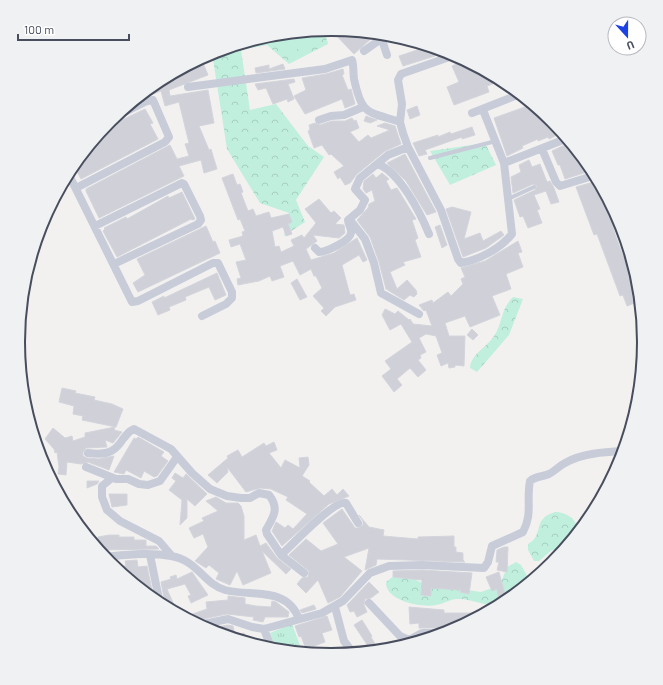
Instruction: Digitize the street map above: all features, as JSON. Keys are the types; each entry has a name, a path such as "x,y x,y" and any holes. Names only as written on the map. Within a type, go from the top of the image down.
{"street":[{"path":"364,51 377,40"},
{"path":"382,41 387,55"},
{"path":"446,58 399,75 402,104 400,122 408,147 434,195 458,259 461,263 483,255 506,241 512,234 504,163 483,110"},
{"path":"188,87 325,69 352,60 354,78 363,107 370,112 400,122"},
{"path":"472,113 483,110 514,96"},
{"path":"76,188 165,142 169,136 153,100 147,101 135,107"},
{"path":"319,120 331,116 344,115 363,107"},
{"path":"504,163 562,140"},
{"path":"315,248 319,252 326,251 349,237 351,232 348,223 349,220 360,210 365,200 355,188 357,181 391,153 408,147"},
{"path":"542,149 556,182 560,186 589,177"},
{"path":"378,164 396,176 401,182 423,220 429,234"},
{"path":"72,180 130,298 134,302 213,263 218,262 232,297 226,304 202,316"},
{"path":"95,226 182,183 200,216 201,220 199,223 114,264"},
{"path":"349,220 365,239 374,263 381,293 419,314"},
{"path":"88,453 100,454 115,450 127,434 134,429 157,440 170,449 210,490 227,496 241,498 250,498 259,493 269,495 275,502 275,508 266,532 281,556 304,573"},
{"path":"208,623 228,619 252,627 264,629 299,619 335,607 350,595 367,576 380,567 422,565 484,568 488,562 492,546 523,532 530,518 528,488 530,482 534,478 547,475 565,463 584,456 618,451"},
{"path":"86,468 112,478 128,479 139,484 156,483 160,481 177,457"},
{"path":"112,478 102,486 102,497 107,510 120,521 159,541 172,556"},
{"path":"281,556 326,513 340,503 346,503 358,523"},
{"path":"150,555 158,595"},
{"path":"113,557 150,555 172,556 188,562 200,571 211,583 224,589 281,598 296,611 299,619"},
{"path":"369,603 391,628 400,636 408,640"},
{"path":"335,607 344,640 350,648"},
{"path":"264,629 269,642"},
{"path":"412,639 422,634 427,634"}],"lane":[{"path":"430,158 496,141"},
{"path":"508,199 534,187"}],"green space":[{"path":"326,36 328,44 289,64 267,45 241,50 250,110 276,104 308,146 324,157 296,200 305,222 284,236 289,213 260,203 227,149 213,59 252,46 291,39"},
{"path":"311,37 313,43 281,56 275,42"},
{"path":"485,143 496,165 450,185 430,151"},
{"path":"513,297 523,299 509,335 477,372 470,368 471,363 476,355 494,336 506,307"},
{"path":"555,512 565,514 574,520 577,527 556,551 552,550 539,561 534,561 528,550 528,544 536,536 540,523 548,515"},
{"path":"516,562 521,565 528,578 490,605 464,599 450,600 442,604 430,606 414,604 405,602 391,594 387,589 386,582 395,575 406,575 432,588 460,589 481,592 500,585 507,567"},
{"path":"292,624 301,647 274,643 270,633"}],"building":[{"path":"337,36 371,39 354,54"},
{"path":"420,49 434,54 435,56 403,66 399,56"},
{"path":"458,63 494,83 487,86 489,92 454,105 447,87 459,82 452,66"},
{"path":"204,64 208,75 169,90 170,96 208,90 214,123 199,126 209,150 211,149 217,169 204,173 201,160 179,166 184,176 99,218 86,189 170,145 177,159 189,156 185,144 189,143 179,102 165,106 161,91 152,95 178,77"},
{"path":"283,64 285,69 256,73 255,68 269,65 269,69"},
{"path":"343,69 344,74 342,75 348,90 351,89 355,104 345,108 342,99 305,114 294,96 306,90 302,78 326,74"},
{"path":"294,79 295,82 288,84 294,99 288,102 287,99 273,104 266,88 258,90 255,84"},
{"path":"417,106 420,115 410,119 407,110"},
{"path":"527,106 557,135 549,139 548,137 538,141 538,139 522,146 523,148 507,156 494,118"},
{"path":"145,109 153,123 150,124 158,139 81,179 77,172 101,140 120,121"},
{"path":"366,116 377,120 370,123 364,121"},
{"path":"352,118 354,121 356,120 359,128 350,132 359,142 368,135 371,138 390,130 377,126 385,123 395,126 401,144 385,151 357,174 350,183 345,185 340,177 338,179 334,172 344,166 331,154 329,155 322,145 314,148 308,131 310,130 309,125 315,123 320,125 332,121 345,121"},
{"path":"472,127 475,135 462,139 462,137 425,150 427,154 419,156 413,143 438,135 438,137 450,132 451,134"},
{"path":"566,145 586,172 565,179 560,165 558,165 552,151"},
{"path":"405,154 436,212 427,215 406,181 387,163"},
{"path":"529,160 532,167 540,164 547,182 550,181 554,188 559,202 551,204 546,191 534,195 540,209 537,210 542,223 528,228 523,216 520,217 514,200 535,190 537,186 533,184 513,193 511,177 521,172 519,165"},
{"path":"382,173 389,179 386,181 391,190 397,188 416,219 412,220 418,238 415,240 421,257 403,262 405,265 390,272 397,289 407,280 416,290 417,294 414,297 410,295 404,300 386,289 379,262 370,237 357,220 368,208 369,204 375,201 372,190 366,193 363,189 364,181 373,174 376,178"},
{"path":"233,174 237,185 240,184 243,192 241,193 248,211 253,209 256,216 269,212 271,218 289,214 292,222 288,224 292,234 286,236 283,227 272,231 275,247 279,246 281,252 294,246 291,240 302,235 304,238 316,223 305,209 319,199 331,213 334,211 341,218 335,224 344,225 345,233 339,238 313,235 317,241 306,249 311,260 334,253 357,238 367,260 363,262 359,255 342,265 350,295 354,294 356,300 335,307 326,316 321,311 324,308 313,296 322,288 316,276 314,276 311,269 300,275 293,261 280,266 284,277 272,281 270,276 259,281 238,285 237,279 241,278 236,262 246,260 240,244 231,247 229,240 243,236 242,232 245,231 240,219 238,220 222,178"},
{"path":"593,182 597,189 610,215 623,256 625,255 627,260 635,303 627,306 623,295 620,296 597,234 594,235 576,187"},
{"path":"182,192 195,219 191,219 117,257 103,231 105,229 104,228 126,217 127,219 168,196 169,198"},
{"path":"452,207 471,212 464,239 480,233 483,241 501,231 504,235 486,248 463,257 446,209"},
{"path":"440,225 447,245 442,248 435,227"},
{"path":"206,226 220,253 138,292 133,283 145,275 137,259"},
{"path":"518,241 522,252 518,253 523,267 506,274 511,289 492,296 500,315 470,327 465,316 445,323 449,336 465,336 464,366 455,365 455,367 449,368 448,363 441,366 437,355 442,353 436,336 426,334 419,338 426,352 420,355 421,358 418,360 426,370 418,377 410,368 397,379 402,385 394,392 382,376 391,369 385,361 412,342 401,324 390,330 382,315 385,309 395,314 398,311 409,320 410,319 413,324 432,326 426,310 424,311 419,305 432,300 433,303 448,292 451,296 463,284 461,279 465,277 461,268 485,261"},
{"path":"217,273 226,295 215,300 209,287 185,297 186,300 169,307 170,310 158,315 152,302 164,296 164,298"},
{"path":"297,279 307,297 300,300 291,283"},
{"path":"472,329 478,335 473,340 467,335"},
{"path":"62,388 76,391 75,393 95,397 94,400 112,404 123,409 116,427 82,420 83,416 73,414 74,406 59,402"},
{"path":"115,427 114,430 122,432 113,443 105,440 107,447 86,448 83,452 83,456 87,458 99,459 114,456 109,470 88,462 81,464 67,462 66,475 58,474 59,467 57,452 55,453 54,449 45,439 53,428 65,438 72,436 73,441 85,437 85,433"},
{"path":"138,437 164,452 161,456 168,461 157,476 154,477 144,471 141,478 126,470 124,474 114,472 134,438 136,439"},
{"path":"274,442 277,450 269,453 281,468 285,460 300,468 299,458 308,457 309,465 302,476 310,481 309,482 324,496 332,489 337,495 343,489 349,496 329,504 282,546 272,531 276,522 285,528 288,525 293,529 307,514 286,500 288,497 271,489 260,488 246,492 227,467 228,472 217,483 208,475 228,458 227,456 238,450 242,457 264,443 266,446"},
{"path":"175,473 183,478 186,474 207,494 195,506 187,499 187,518 180,525 182,500 169,490 176,481 172,478"},
{"path":"87,481 99,481 97,484 87,488"},
{"path":"109,494 127,494 127,505 112,507"},
{"path":"216,497 226,503 238,503 241,506 244,516 244,540 256,535 260,546 266,543 277,558 291,569 286,574 262,551 271,573 243,585 237,571 230,585 216,579 219,573 209,565 206,568 195,561 208,547 203,534 194,538 189,528 204,521 202,518 218,511 206,501"},
{"path":"342,509 355,528 363,525 363,521 359,515 369,527 384,530 383,536 418,539 418,537 454,536 454,547 456,547 456,552 463,553 463,560 465,562 377,559 376,565 365,570 369,548 344,557 362,571 340,597 328,603 318,580 306,593 297,584 302,578 308,577 309,571 289,555 306,539 321,551 338,544 323,523"},
{"path":"119,535 119,537 134,537 134,540 146,540 146,546 156,546 159,549 106,550 98,542 98,537"},
{"path":"508,547 507,572 497,570 499,562 496,562 497,550"},
{"path":"137,560 138,567 147,566 152,591 122,566 126,566 125,561"},
{"path":"422,570 472,573 469,594 460,592 461,590 431,588 431,596 421,595 422,580 393,577 393,571"},
{"path":"192,572 208,595 191,603 188,596 191,595 185,584 167,589 174,606 164,599 161,582 171,579 170,577 176,575 177,579"},
{"path":"499,572 505,595 499,599 497,589 492,591 486,577"},
{"path":"369,582 379,592 371,598 365,599 364,605 367,612 357,617 354,611 350,612 347,605"},
{"path":"228,596 245,598 245,604 271,607 272,601 276,602 289,612 288,617 265,617 263,622 253,620 254,617 227,614 201,619 191,615 207,609 206,602 228,600"},
{"path":"314,605 316,609 302,613 300,610"},
{"path":"409,607 444,610 444,613 474,613 444,628 419,628 419,623 410,624"},
{"path":"327,616 332,630 322,633 325,642 309,648 305,647 301,636 299,637 295,626"},
{"path":"362,620 376,645 368,646 354,625"},
{"path":"228,625 233,626 234,633 233,633 217,627"},
{"path":"244,633 246,637 239,635"}]}
